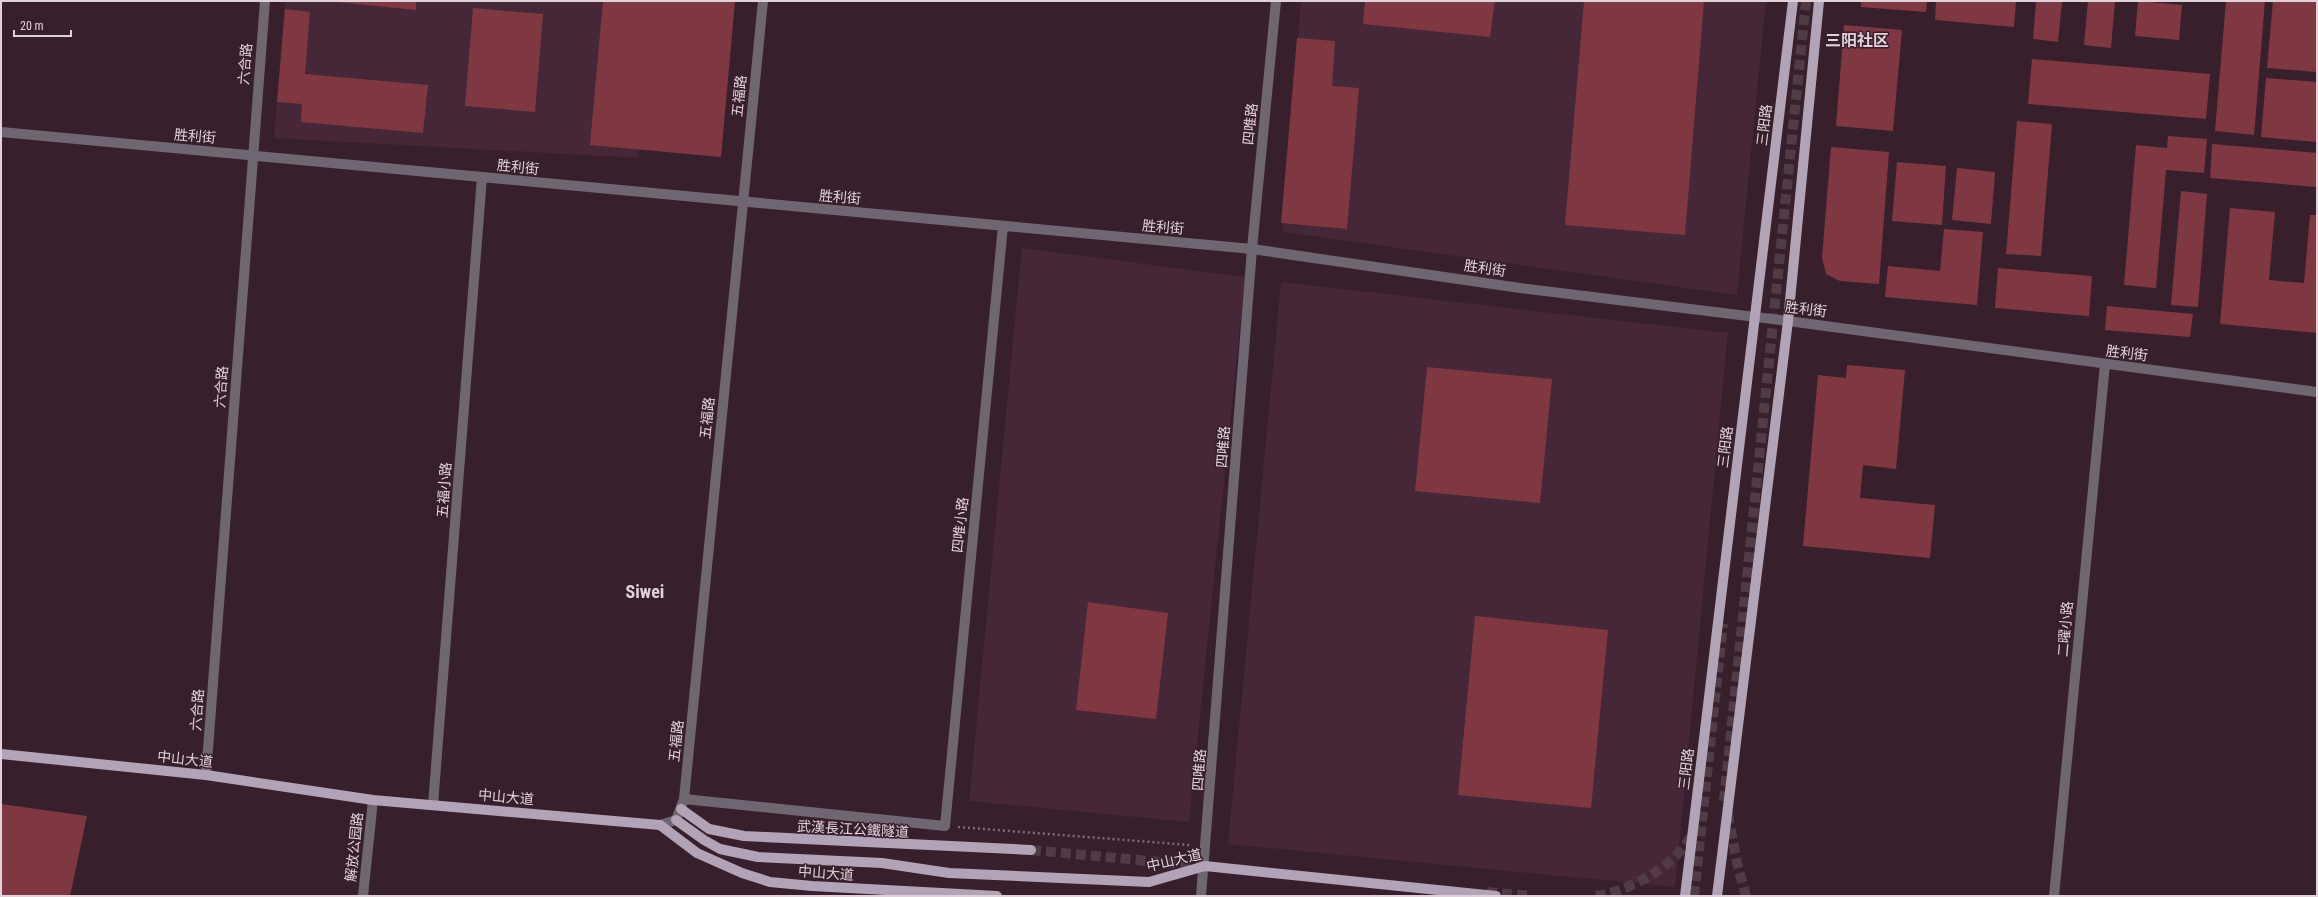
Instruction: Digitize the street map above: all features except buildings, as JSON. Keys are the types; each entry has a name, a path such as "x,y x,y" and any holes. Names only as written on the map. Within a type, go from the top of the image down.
{"main road":[{"name":"三阳路","path":"1685,896 1793,1"},
{"path":"1717,896 1788,320 1819,1"},
{"name":"中山大道","path":"1,754 206,775 373,800 660,825 697,853 742,873 770,882 812,886 997,896"},
{"name":"武漢長江公鐵隧道","path":"681,809 709,829 744,836 1031,850"},
{"name":"中山大道","path":"676,820 704,840 720,848 758,857 882,862 949,873 1148,882 1205,866 1496,896"}],"street":[{"name":"六合路","path":"206,775 265,1"},
{"name":"五福路","path":"676,820 684,799 763,1"},
{"name":"四唯路","path":"1201,896 1207,847 1252,249 1276,1"},
{"name":"胜利街","path":"1,132 742,203 1252,249 1520,288 1755,318 1788,320 2317,392"},
{"name":"五福小路","path":"433,805 482,177"},
{"name":"四唯小路","path":"945,826 1003,226"},
{"name":"二曜小路","path":"2054,896 2105,364"},
{"path":"684,799 945,826"},
{"name":"解放公园路","path":"363,896 373,800"},
{"path":"660,825 676,820"}],"path":[{"path":"945,826 1207,847"}],"shaded area":[{"path":"285,1 651,1 638,158 274,138"},
{"path":"1301,1 1766,1 1737,295 1283,232"},
{"path":"1022,248 1245,277 1189,822 969,801"},
{"path":"1281,282 1728,333 1675,887 1228,844"}],"tunnel":[{"path":"1724,801 1806,1"},
{"path":"1694,896 1723,624"},
{"path":"1728,814 1737,863 1746,896"},
{"path":"1596,896 1624,888 1652,874 1676,856 1694,832"},
{"path":"1031,850 1203,866"},
{"path":"1487,892 1531,896"}],"district":[{"name":"三阳社区","path":"1857,40"},
{"name":"Siwei","path":"645,592"}]}
